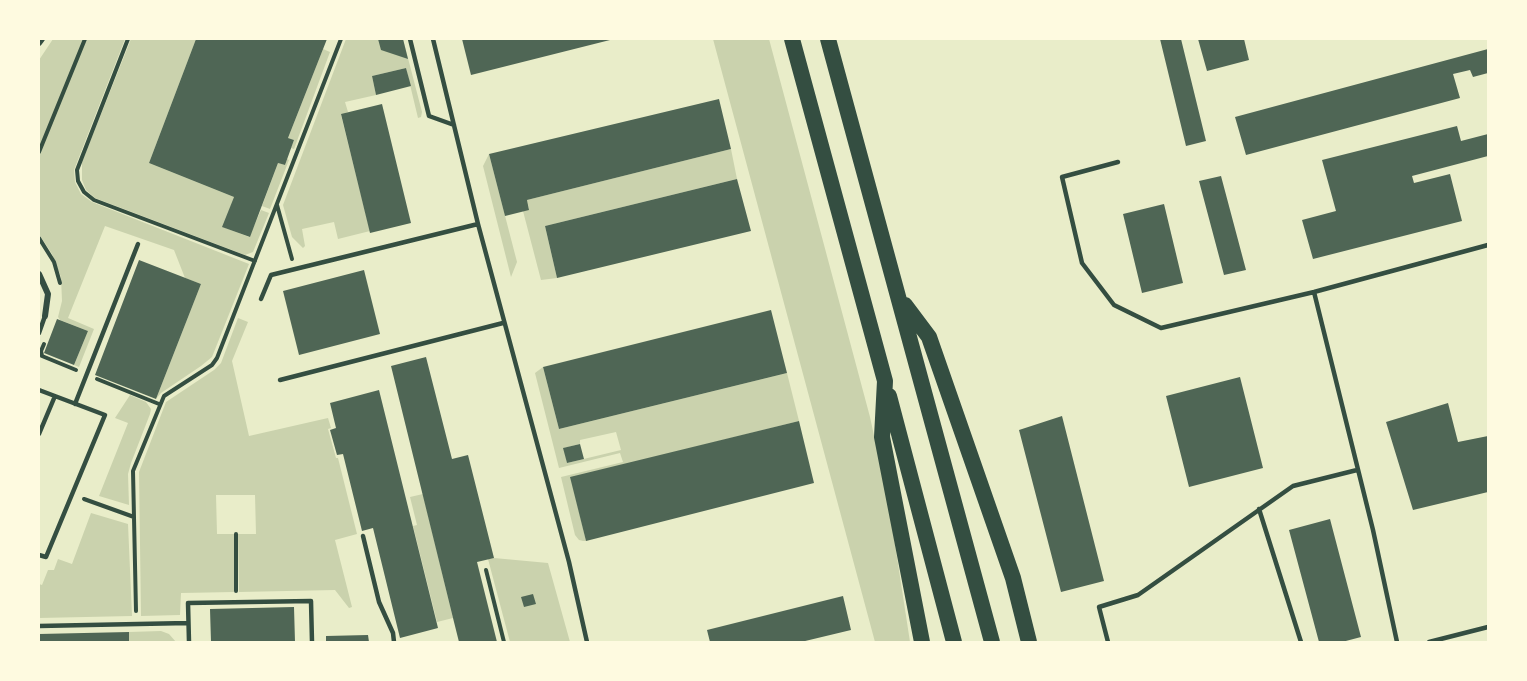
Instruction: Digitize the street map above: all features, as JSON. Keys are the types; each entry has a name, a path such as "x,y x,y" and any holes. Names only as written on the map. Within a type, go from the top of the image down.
{"highway":[{"path":"792,39 954,642"},
{"path":"828,39 992,642"},
{"path":"899,297 929,337 1013,578 1029,642"},
{"path":"885,381 882,436 922,642"}],"street":[{"path":"39,43 42,39"},
{"path":"39,273 48,294 45,316"}],"lane":[{"path":"410,39 429,116 454,125"},
{"path":"434,39 503,323 569,562 587,642"},
{"path":"1119,162 1062,177 1082,263 1114,305 1161,328 1314,292 1488,245"},
{"path":"261,299 271,275 478,224"},
{"path":"75,404 138,244"},
{"path":"1314,292 1397,642"},
{"path":"39,333 45,316"},
{"path":"280,380 503,323"},
{"path":"39,390 105,415 46,557 39,555"},
{"path":"39,434 55,396"},
{"path":"1108,642 1099,607 1138,595 1293,486 1357,470"},
{"path":"1259,509 1301,642"},
{"path":"363,536 379,602 393,633 394,642"},
{"path":"189,642 188,603 311,601 312,642"},
{"path":"39,626 188,623"},
{"path":"1429,642 1488,627"}],"path":[{"path":"39,152 86,39"},
{"path":"128,39 77,170 78,181 84,192 94,200 255,261"},
{"path":"137,624 133,471 164,396 212,365 218,358 341,39"},
{"path":"277,205 294,269"},
{"path":"72,495 134,516"},
{"path":"236,534 236,602"},
{"path":"486,570 504,642"}],"green space":[{"path":"53,39 125,39 74,170 75,182 81,194 92,202 249,264 212,357 161,393 156,399 201,284 185,278 174,250 105,226 68,318 94,329 79,367 74,365 88,331 60,320 58,317 62,301 61,277 52,254 39,234 39,60"},
{"path":"131,39 196,39 149,163 234,197 223,227 249,237 261,210 269,213 253,252 245,255 95,198 86,190 82,180 82,162"},
{"path":"346,39 403,39 422,112 421,117 418,118 406,68 372,76 376,95 345,102 348,112 341,115 370,231 338,239 334,222 302,229 305,246 303,248 292,237 283,205"},
{"path":"713,39 769,39 870,417 889,505 910,642 875,642"},
{"path":"323,49 330,52 294,149 291,148 294,140 288,138"},
{"path":"731,149 737,179 545,226 557,278 541,280 523,211 529,209 527,200"},
{"path":"489,154 517,262 511,277 483,166"},
{"path":"287,159 289,160 270,209 262,206 278,163 285,165"},
{"path":"238,318 248,322 232,361 249,436 328,418 331,428 328,429 336,458 338,458 357,534 335,540 352,607 349,608 335,590 239,592 238,534 256,534 255,495 216,495 217,534 234,534 234,592 181,593 180,615 141,616 139,472 166,402 221,363"},
{"path":"543,367 559,429 787,373 799,421 571,478 586,541 583,541 575,535 561,477 623,462 620,453 559,468 535,373","holes":["616,432 621,450 567,463 564,448 580,444 580,440"]},
{"path":"130,395 146,402 151,409 128,474 129,505 99,496 128,423 115,418"},
{"path":"423,494 453,618 437,622 413,526 417,525 410,497"},
{"path":"91,513 128,524 132,616 39,618 39,584 42,585 48,570 54,570 58,559 72,564"},
{"path":"488,559 548,563 570,642 510,642"},
{"path":"161,631 169,634 176,642 129,642 129,632"}],"building":[{"path":"196,39 327,39 288,138 294,140 285,165 278,163 250,237 222,227 234,197 149,163"},
{"path":"378,39 403,39 408,59 381,50"},
{"path":"462,39 610,39 610,40 471,75"},
{"path":"1160,39 1181,39 1206,141 1186,146"},
{"path":"1198,39 1244,39 1249,60 1207,71"},
{"path":"1488,49 1488,73 1473,77 1470,70 1453,74 1460,98 1246,155 1235,117"},
{"path":"406,68 411,86 376,95 372,76"},
{"path":"719,99 731,149 527,200 529,210 505,216 489,154"},
{"path":"382,104 411,223 370,233 341,114"},
{"path":"1457,126 1461,141 1488,134 1488,156 1412,176 1414,183 1450,174 1462,221 1313,259 1302,220 1336,211 1322,160"},
{"path":"1221,176 1246,270 1224,275 1199,181"},
{"path":"737,179 751,231 557,278 545,226"},
{"path":"1164,204 1183,283 1142,293 1123,214"},
{"path":"139,260 201,284 156,399 95,375"},
{"path":"364,270 380,334 299,355 283,291"},
{"path":"771,310 787,373 559,429 543,367"},
{"path":"57,319 88,331 74,365 44,353"},
{"path":"426,357 452,459 468,455 494,558 477,562 497,642 459,642 453,618 391,366"},
{"path":"1240,377 1263,468 1189,487 1166,396"},
{"path":"379,390 438,628 400,638 373,528 362,531 343,454 337,455 330,430 336,428 330,403"},
{"path":"1448,403 1458,442 1488,436 1488,492 1413,510 1386,422"},
{"path":"1062,416 1104,581 1061,592 1019,430"},
{"path":"799,421 814,483 586,541 570,477"},
{"path":"580,444 584,459 567,463 563,448"},
{"path":"1330,519 1361,637 1342,642 1319,642 1289,530"},
{"path":"533,594 536,604 524,607 521,597"},
{"path":"843,596 851,630 801,642 710,642 707,630"},
{"path":"294,607 295,642 211,642 210,609"},
{"path":"129,632 129,642 39,642 39,634"},
{"path":"368,635 369,642 326,642 326,636"}]}
